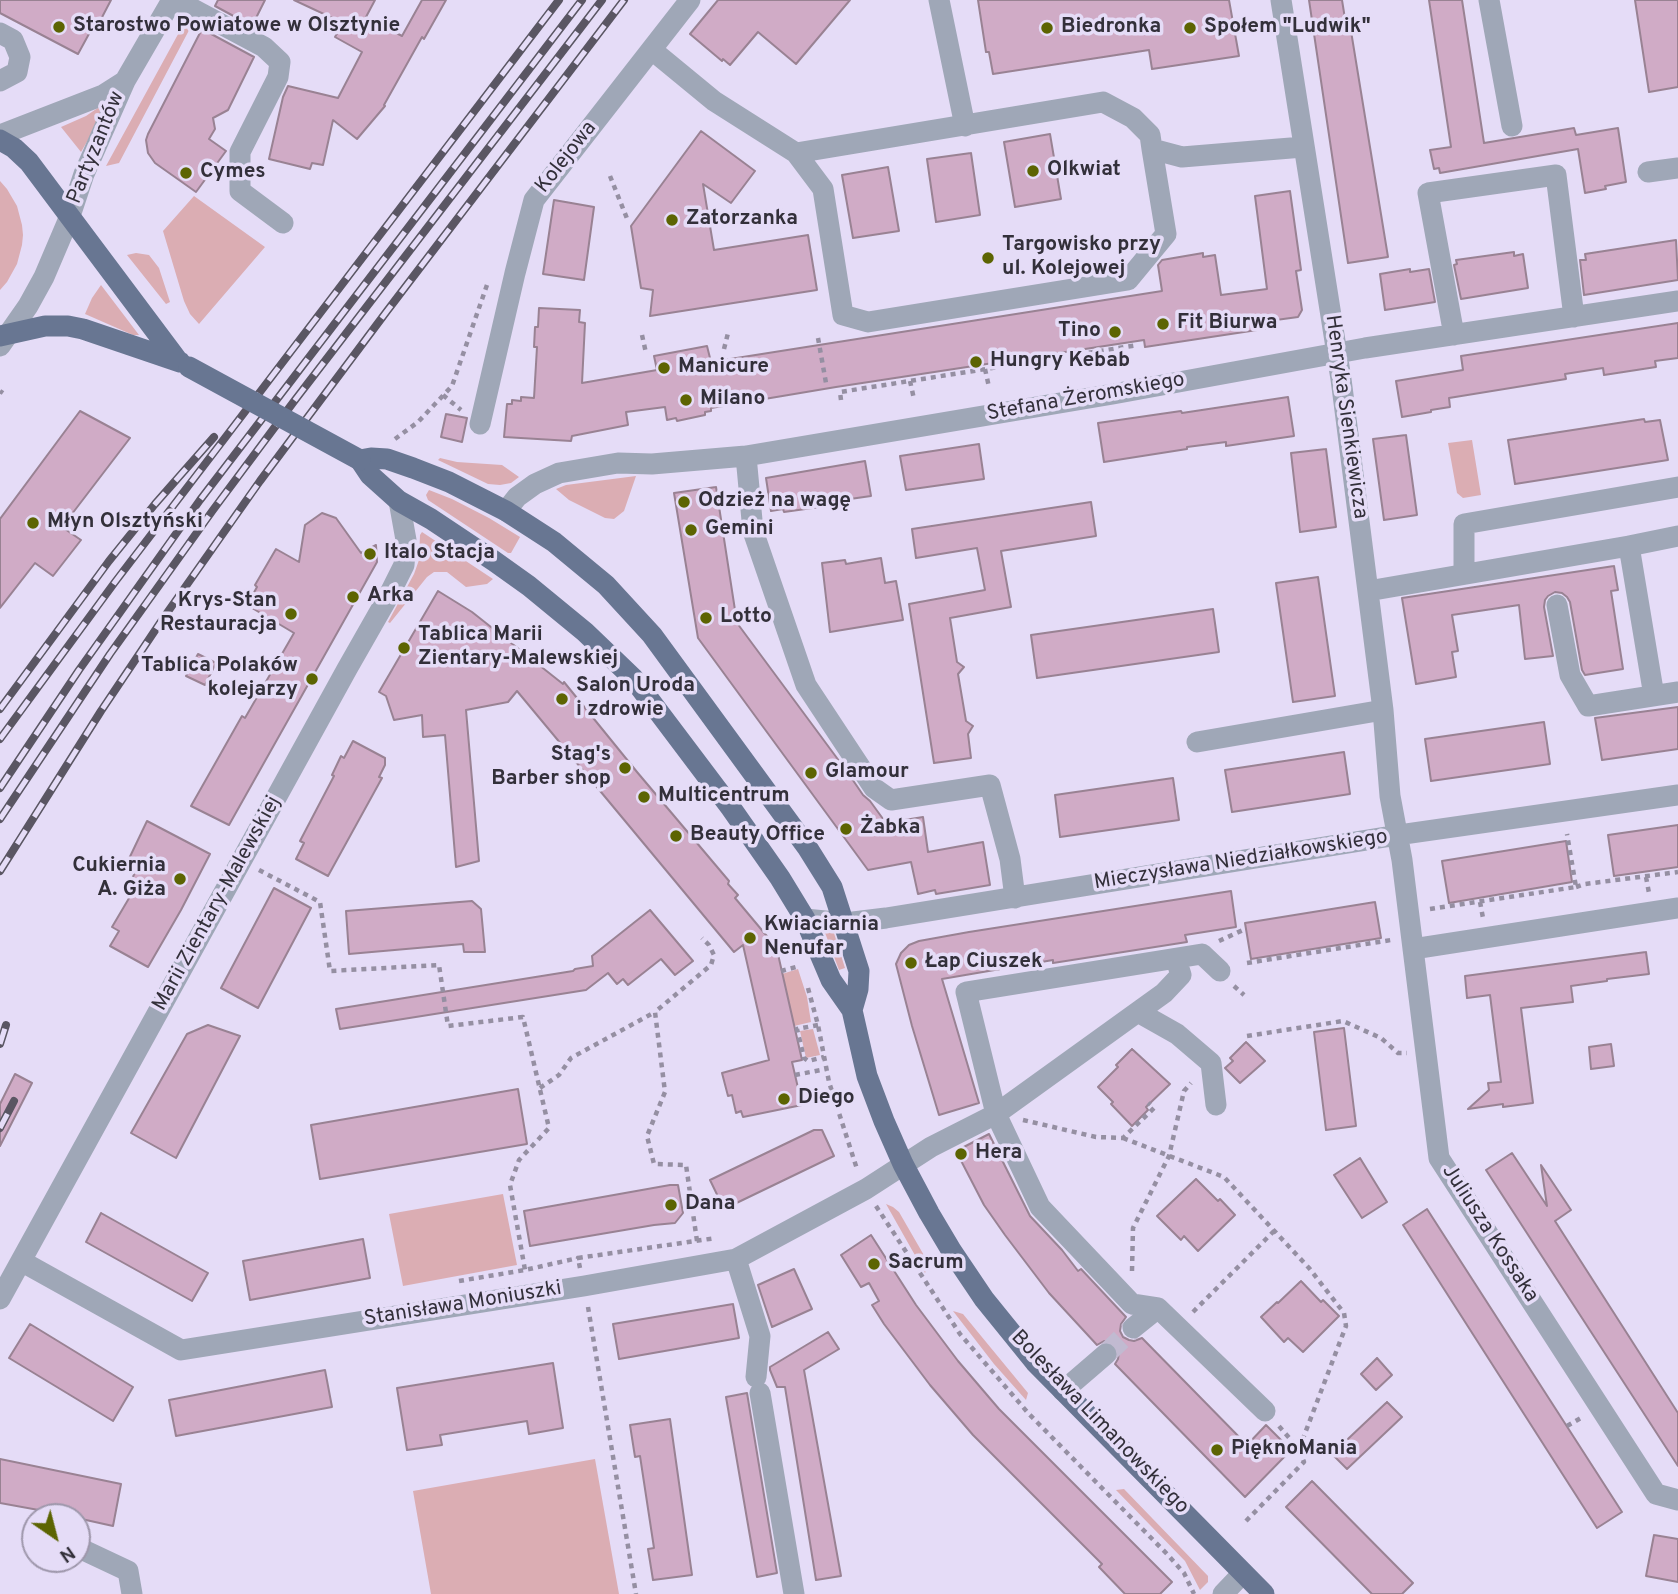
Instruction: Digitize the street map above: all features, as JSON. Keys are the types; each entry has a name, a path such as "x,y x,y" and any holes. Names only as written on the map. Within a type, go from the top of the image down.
{"main road":[{"name":"Bolesława Limanowskiego","path":"0,137 29,162 183,364"},
{"name":"Bolesława Limanowskiego","path":"3,339 45,326 68,326 183,364 360,460 370,475 399,501 431,519 529,586 585,632 633,678 731,808 805,919 831,980 852,1010 867,1076 884,1121 903,1164 950,1250 984,1299 1035,1362 1264,1594"},
{"name":"Bolesława Limanowskiego","path":"360,460 387,459 414,468 449,482 506,511 554,541 606,584 652,635 807,847 832,887 859,971 858,989 852,1010"}],"street":[{"name":"Partyzantów","path":"3,339 28,306 44,277 70,216 84,174 125,81 174,0"},
{"path":"174,0 264,47 280,62 278,77 240,152 240,191 283,223"},
{"name":"Kolejowa","path":"480,424 514,272 534,200 690,0"},
{"path":"939,0 965,126"},
{"name":"Henryka Sienkiewicza","path":"1281,0 1338,353 1390,796 1398,835"},
{"path":"1489,0 1512,126"},
{"path":"0,33 13,40 20,57 16,72 0,81"},
{"path":"652,50 714,101 796,153 823,190 843,315 868,322 1128,280 1166,234 1150,135 1133,118 1103,102 796,153"},
{"name":"Partyzantów","path":"0,137 103,95 125,81"},
{"path":"1152,149 1182,157 1303,147"},
{"path":"1648,172 1678,168"},
{"path":"1454,335 1429,193 1556,175 1574,317"},
{"name":"Stefana Żeromskiego","path":"506,511 517,497 535,484 559,473 618,463 652,464 746,456 1338,353 1678,301"},
{"path":"746,456 753,531 806,685 874,788 891,800 990,785 1010,859 1015,898"},
{"path":"1464,574 1464,524 1678,486"},
{"name":"Marii Zientary-Malewskiej","path":"0,1299 404,565 407,540 399,501"},
{"path":"1368,591 1678,536"},
{"path":"1629,546 1654,696"},
{"path":"1557,605 1570,675 1588,706 1678,692"},
{"path":"1197,741 1382,710"},
{"name":"Mieczysława Niedziałkowskiego","path":"805,919 845,923 886,918 1398,835 1678,795"},
{"name":"Juliusza Kossaka","path":"1398,835 1402,860 1405,944 1439,1158 1656,1494 1678,1500"},
{"path":"1405,944 1678,908"},
{"path":"1220,971 1202,954 965,992 996,1114 1041,1207 1132,1304 1158,1308 1265,1411"},
{"name":"Stanisława Moniuszki","path":"21,1261 181,1350 584,1286 736,1258 866,1189 931,1147 996,1114 1164,993 1181,975 1176,958"},
{"path":"1138,1012 1177,1034 1211,1063 1216,1105"},
{"path":"736,1258 760,1336 758,1385 794,1594"},
{"path":"1133,1328 1158,1308"},
{"path":"1063,1391 1106,1353"},
{"path":"91,1554 128,1572 132,1594"},
{"path":"1223,1594 1244,1573"}],"path":[{"path":"610,176 628,221"},
{"path":"724,349 728,333"},
{"path":"642,335 646,353"},
{"path":"818,338 826,383"},
{"path":"841,400 840,392 1138,345"},
{"path":"985,369 989,387"},
{"path":"910,381 914,399"},
{"path":"1567,834 1576,887"},
{"path":"259,870 320,902 330,971 439,965 448,1026 523,1017 549,1128 519,1160 510,1185 529,1295"},
{"path":"1424,910 1678,872"},
{"path":"540,1088 559,1075 571,1058 655,1012 711,965 713,955 702,938"},
{"path":"1247,963 1405,944"},
{"path":"781,971 800,966"},
{"path":"808,987 829,1082 859,1173"},
{"path":"655,1012 666,1092 647,1136 654,1164 686,1165 700,1266"},
{"path":"1247,1036 1343,1021 1381,1038 1398,1053 1412,1053"},
{"path":"818,1025 796,1029 804,1058 808,1060 824,1057"},
{"path":"795,1075 826,1069"},
{"path":"1132,1304 1133,1228 1169,1156 1184,1091"},
{"path":"1123,1138 1154,1108 1147,1103"},
{"path":"996,1114 1096,1137 1123,1138 1224,1177 1309,1268 1344,1312 1346,1326 1298,1449"},
{"path":"875,1206 960,1334 1029,1413 1168,1555 1184,1573 1194,1594"},
{"path":"1178,1327 1274,1231"},
{"path":"636,1594 578,1258 718,1237"},
{"path":"1246,1521 1304,1462 1298,1449 1265,1411"},
{"path":"1567,1426 1587,1415"}],"shaded area":[{"path":"188,16 196,17 119,163 106,166"},
{"path":"105,103 108,105 81,152 61,127 86,116"},
{"path":"0,181 17,206 23,235 17,264 0,290"},
{"path":"194,196 265,247 199,324 184,301 163,231"},
{"path":"127,255 149,255 159,268 170,302 166,304"},
{"path":"101,285 139,335 133,335 85,314"},
{"path":"1472,440 1481,495 1463,498 1457,493 1448,443"},
{"path":"440,458 502,465 519,477 511,483 488,484 438,460"},
{"path":"636,476 624,511 614,519 605,518 569,500 556,489 566,485"},
{"path":"429,490 489,518 520,537 511,553 428,500 426,495"},
{"path":"422,532 493,579 487,584 466,587 447,572 434,572 390,623 388,622 419,560"},
{"path":"824,930 833,930 845,968 839,970"},
{"path":"798,969 811,1022 794,1026 782,974"},
{"path":"813,1029 820,1055 806,1058 800,1031"},
{"path":"503,1194 517,1265 403,1286 389,1214"},
{"path":"886,1204 899,1212 929,1264 925,1273"},
{"path":"953,1311 963,1314 1028,1393 1026,1400 994,1364"},
{"path":"595,1459 619,1594 431,1594 413,1491"},
{"path":"1124,1489 1208,1576 1208,1582 1200,1590 1185,1561 1116,1490"}],"building":[{"name":"Starostwo Powiatowe w Olsztynie","path":"0,0 111,0 78,54 0,13"},
{"path":"218,0 265,0 252,26 215,6"},
{"path":"294,0 375,0 366,17 402,36 422,0 446,0 424,39 422,37 385,106 357,139 333,120 323,165 312,163 310,169 269,159 283,97 288,86 338,98 362,52 335,37 343,23"},
{"path":"718,0 850,0 796,64 758,32 730,65 690,34"},
{"path":"978,0 1229,0 1239,56 1152,69 1149,50 993,74 989,52 986,52"},
{"path":"1309,0 1342,0 1346,25 1350,25 1388,257 1348,263"},
{"path":"1429,0 1462,0 1484,143 1574,128 1576,135 1618,128 1626,182 1585,193 1578,149 1440,173 1439,168 1434,169 1430,150 1451,147"},
{"path":"1635,0 1678,0 1678,87 1649,92"},
{"path":"202,29 254,57 228,110 213,118 215,129 209,139 226,151 196,192 155,163 148,153 146,140"},
{"name":"Zatorzanka","path":"701,131 755,171 731,203 703,184 714,250 808,235 817,290 650,316 653,290 641,288 631,226"},
{"name":"Olkwiat","path":"1050,134 1061,199 1015,207 1004,142"},
{"path":"971,153 980,215 936,222 927,159"},
{"path":"888,167 899,231 853,238 842,175"},
{"path":"1290,191 1301,270 1296,271 1302,310 1298,317 1276,320 1277,327 1145,347 1144,340 836,387 711,408 705,415 677,421 676,418 667,420 665,407 626,412 628,425 572,436 571,441 504,437 507,404 512,404 512,400 521,401 521,397 534,398 537,347 534,347 535,327 538,327 539,308 580,310 579,322 585,323 582,383 657,370 654,356 707,346 711,362 1162,291 1158,265 1162,260 1203,253 1203,257 1215,255 1221,295 1267,289 1255,196"},
{"path":"554,200 594,207 584,280 543,274"},
{"path":"1676,240 1678,280 1584,295 1580,260 1586,260 1585,254"},
{"path":"1514,252 1514,256 1523,254 1528,288 1461,299 1454,265 1457,264 1456,260"},
{"path":"1410,269 1410,272 1429,269 1435,302 1385,310 1380,274"},
{"path":"1678,323 1678,358 1655,361 1656,367 1604,375 1603,368 1565,374 1566,379 1449,398 1450,407 1402,417 1396,381 1463,370 1461,356"},
{"path":"1288,397 1294,436 1226,446 1226,442 1187,447 1104,462 1098,423"},
{"path":"80,411 130,438 62,527 81,540 53,576 35,563 0,608 0,519"},
{"path":"446,414 467,418 462,442 441,437"},
{"path":"1644,419 1645,422 1660,420 1668,460 1515,484 1508,440"},
{"path":"1406,435 1417,515 1384,520 1373,439"},
{"path":"979,444 984,479 906,490 900,456"},
{"path":"1326,449 1336,527 1300,532 1291,453"},
{"path":"865,461 871,496 827,506 784,512 783,509 771,511 766,478"},
{"path":"716,487 737,623 886,823 923,817 928,852 983,842 990,885 936,894 935,890 918,894 911,862 868,870 698,638 674,493"},
{"path":"1091,502 1096,536 1001,551 1011,607 950,618 957,662 964,667 958,674 966,721 973,726 968,734 971,758 934,763 909,604 985,590 977,548 916,558 912,529"},
{"path":"322,513 336,518 361,553 376,545 377,562 229,825 191,806 242,716 245,718 294,633 247,605 276,549 299,562 305,525"},
{"path":"881,558 885,583 896,581 903,620 830,632 822,563 845,560 846,564"},
{"path":"1614,566 1618,590 1611,591 1623,669 1585,675 1570,602 1562,593 1555,592 1545,600 1544,607 1553,656 1525,659 1519,605 1452,615 1458,651 1452,652 1456,677 1416,684 1402,598"},
{"path":"1318,577 1335,696 1293,702 1276,583"},
{"path":"438,591 472,612 563,684 564,682 729,881 728,884 738,895 735,898 771,941 775,941 802,1060 792,1062 802,1105 743,1117 741,1111 736,1113 732,1095 728,1096 722,1073 769,1060 743,945 734,952 517,691 508,702 466,710 479,861 456,867 445,735 423,737 422,715 394,720 386,696 379,692"},
{"path":"1213,609 1219,652 1037,678 1031,635"},
{"path":"198,654 216,663 205,685 186,676"},
{"path":"1678,707 1678,749 1602,760 1595,718"},
{"path":"1544,722 1550,764 1431,781 1425,739"},
{"path":"353,741 385,758 385,765 379,777 382,778 328,876 296,859 304,843 300,841 334,776 332,775 341,756 344,758"},
{"path":"1344,752 1350,794 1232,812 1225,770"},
{"path":"1173,778 1179,820 1060,837 1055,795"},
{"path":"147,821 210,854 148,967 110,946 119,931 112,927 138,883 132,879 136,870 126,865"},
{"path":"1678,825 1678,867 1614,876 1608,835"},
{"path":"1566,841 1572,882 1449,903 1442,861"},
{"path":"274,888 311,908 258,1008 221,988"},
{"path":"1231,891 1236,927 1185,935 1187,942 1053,963 1053,960 942,979 979,1103 939,1115 896,964 909,945 969,932"},
{"path":"472,901 481,909 485,952 464,952 463,944 349,954 346,911"},
{"path":"1375,902 1381,938 1251,959 1245,923"},
{"path":"650,910 693,961 675,975 661,959 628,985 623,979 617,984 608,973 586,990 340,1029 336,1009 593,966 592,956"},
{"path":"1646,952 1649,974 1571,986 1573,1002 1521,1008 1533,1103 1468,1109 1489,1090 1488,1083 1501,1082 1490,995 1467,998 1465,976"},
{"path":"208,1025 240,1036 176,1158 131,1133 187,1034"},
{"path":"1344,1028 1356,1126 1326,1130 1314,1032"},
{"path":"1246,1042 1265,1061 1240,1083 1225,1068 1233,1061 1230,1058"},
{"path":"1611,1044 1614,1066 1591,1069 1589,1047"},
{"path":"1132,1049 1170,1084 1146,1107 1148,1110 1132,1126 1098,1087"},
{"path":"15,1074 32,1083 0,1146 0,1104"},
{"path":"518,1089 527,1144 320,1179 311,1125"},
{"path":"814,1130 822,1130 834,1156 724,1209 710,1180"},
{"path":"989,1134 1030,1216 1078,1271 1081,1269 1126,1317 1121,1324 1123,1337 1134,1341 1142,1338 1247,1445 1266,1425 1291,1450 1245,1497 1115,1364 1119,1352 1115,1345 1104,1341 1097,1345 1049,1293 1005,1235 984,1205 956,1151"},
{"path":"1512,1153 1547,1206 1541,1165 1571,1210 1555,1221 1678,1413 1678,1466 1486,1170"},
{"path":"1360,1158 1387,1202 1362,1218 1334,1175"},
{"path":"1196,1179 1235,1215 1198,1251 1184,1236 1181,1240 1157,1216"},
{"path":"678,1185 683,1213 675,1223 530,1246 524,1211"},
{"path":"1427,1209 1622,1512 1597,1528 1403,1225"},
{"path":"101,1213 208,1273 192,1301 86,1242"},
{"path":"871,1235 916,1305 958,1361 999,1409 1172,1582 1160,1594 1125,1594 1099,1567 1102,1564 973,1435 930,1385 872,1305 879,1301 869,1283 861,1287 841,1255"},
{"path":"363,1239 370,1278 250,1300 243,1261"},
{"path":"794,1269 812,1309 772,1327 758,1285"},
{"path":"1301,1281 1339,1316 1303,1352 1288,1338 1284,1342 1261,1317"},
{"path":"733,1304 739,1338 619,1359 613,1324"},
{"path":"30,1324 133,1387 113,1421 9,1358"},
{"path":"828,1332 839,1349 804,1370 841,1576 816,1580 785,1387 777,1387 770,1367"},
{"path":"1377,1358 1392,1375 1376,1390 1361,1374"},
{"path":"553,1363 563,1428 529,1434 527,1421 440,1435 442,1445 407,1450 397,1388"},
{"path":"325,1370 332,1407 176,1436 169,1400"},
{"path":"747,1393 777,1573 757,1577 726,1397"},
{"path":"1387,1402 1402,1417 1347,1469 1332,1454"},
{"path":"670,1419 692,1575 653,1580 648,1549 654,1548 640,1456 635,1457 630,1425"},
{"path":"0,1459 121,1484 113,1526 91,1521 91,1503 21,1503 21,1507 0,1503"},
{"path":"1312,1481 1413,1583 1402,1594 1372,1594 1286,1507"},
{"path":"1654,1535 1678,1539 1678,1582 1646,1576"}],"tunnel":[{"path":"1106,1354 1133,1328"}],"railway":[{"path":"0,739 115,582 559,0"},
{"path":"0,788 79,670 200,500 582,0"},
{"path":"0,819 110,654 213,510 602,0"},
{"path":"0,871 101,711 260,481 624,0"},
{"path":"0,709 109,561 214,437"},
{"path":"0,1044 6,1025"},
{"path":"0,1128 14,1101"}],"place":[{"name":"Starostwo Powiatowe w Olsztynie","path":"59,27"},
{"name":"Biedronka","path":"1047,28"},
{"name":"Społem \"Ludwik\"","path":"1190,28"},
{"name":"Olkwiat","path":"1033,171"},
{"name":"Cymes","path":"186,173"},
{"name":"Zatorzanka","path":"672,220"},
{"name":"Targowisko przy ul. Kolejowej","path":"988,258"},
{"name":"Fit Biurwa","path":"1163,324"},
{"name":"Tino","path":"1115,332"},
{"name":"Hungry Kebab","path":"976,362"},
{"name":"Manicure","path":"664,368"},
{"name":"Milano","path":"686,400"},
{"name":"Odzież na wagę","path":"684,502"},
{"name":"Młyn Olsztyński","path":"33,523"},
{"name":"Gemini","path":"691,530"},
{"name":"Italo Stacja","path":"370,554"},
{"name":"Arka","path":"353,597"},
{"name":"Krys-Stan Restauracja","path":"291,614"},
{"name":"Lotto","path":"706,618"},
{"name":"Tablica Marii Zientary-Malewskiej","path":"404,648"},
{"name":"Tablica Polaków kolejarzy","path":"312,679"},
{"name":"Salon Uroda i zdrowie","path":"562,699"},
{"name":"Stag's Barber shop","path":"625,768"},
{"name":"Glamour","path":"811,773"},
{"name":"Multicentrum","path":"644,797"},
{"name":"Żabka","path":"846,829"},
{"name":"Beauty Office","path":"676,836"},
{"name":"Cukiernia A. Giża","path":"180,879"},
{"name":"Kwiaciarnia Nenufar","path":"750,938"},
{"name":"Łap Ciuszek","path":"911,963"},
{"name":"Diego","path":"784,1099"},
{"name":"Hera","path":"961,1154"},
{"name":"Dana","path":"671,1205"},
{"name":"Sacrum","path":"874,1264"},
{"name":"PięknoMania","path":"1217,1450"}]}
